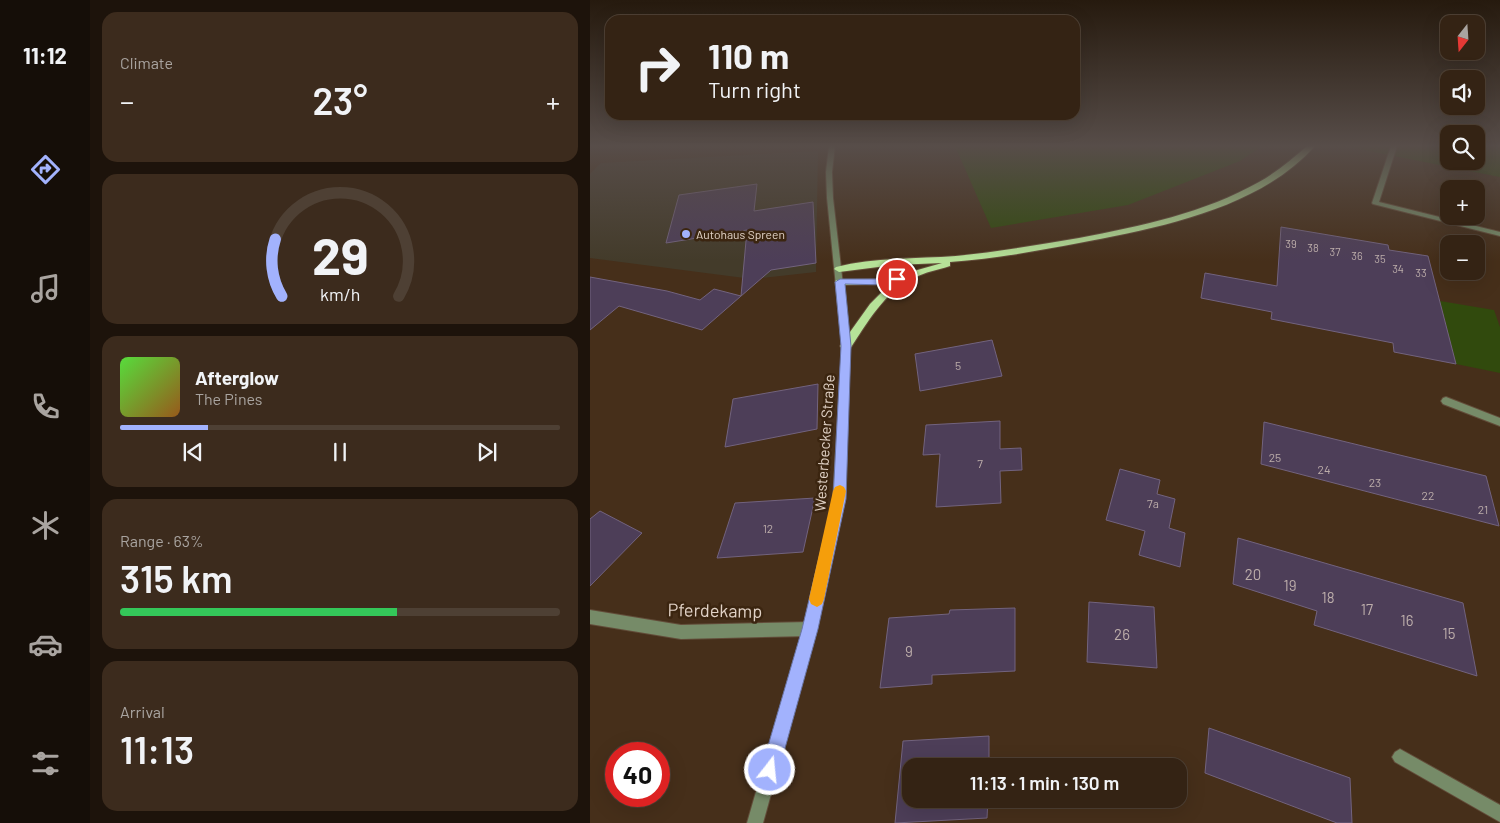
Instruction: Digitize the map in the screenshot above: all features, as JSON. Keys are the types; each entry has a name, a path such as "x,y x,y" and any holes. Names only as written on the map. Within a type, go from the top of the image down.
{"main road":[{"path":"839,269 884,263 964,258 1062,244 1165,223 1210,208 1259,184"},
{"path":"840,282 886,282 964,258"},
{"path":"846,346 872,309 887,293 908,276"}],"street":[{"name":"Westerbecker Straße","path":"755,823 810,629 839,499 846,346 829,184"},
{"path":"1381,184 1375,203 1500,234"},
{"path":"1446,401 1500,422"},
{"name":"Pferdekamp","path":"590,617 681,632 810,629"},
{"path":"1400,757 1500,814"}],"shaded area":[{"path":"590,184 817,184 816,272 752,279 590,258"}],"green space":[{"path":"972,184 1180,184 1128,205 991,228"},
{"path":"1440,301 1494,310 1500,327 1500,373 1456,364"}],"building":[{"path":"757,184 754,211 813,202 816,263 771,270 702,330 619,306 590,330 590,277 667,291 700,300 714,289 741,296 747,230 666,243 679,195"},
{"path":"1281,227 1388,245 1389,250 1428,256 1456,364 1394,352 1393,343 1271,319 1272,312 1201,298 1205,273 1277,286"},
{"path":"992,340 1002,376 920,391 915,354"},
{"path":"818,384 817,429 725,447 733,399"},
{"path":"1000,421 1000,449 1021,448 1022,470 1000,471 1001,503 936,507 940,454 923,455 926,425"},
{"path":"1264,422 1486,476 1499,526 1261,464"},
{"path":"1120,469 1160,480 1157,494 1175,499 1169,528 1185,533 1180,567 1139,555 1145,531 1106,520"},
{"path":"815,498 803,552 717,558 735,503"},
{"path":"600,511 642,533 590,586 590,519"},
{"path":"1238,538 1463,603 1477,676 1314,625 1317,611 1233,584"},
{"path":"1089,602 1154,607 1157,668 1087,662"},
{"path":"1015,608 1015,671 932,675 932,684 880,688 889,618 949,614 950,610"},
{"path":"1209,728 1350,778 1352,823 1337,823 1205,773"},
{"path":"989,736 989,758 902,758 902,808 988,808 987,818 895,823 903,741"}],"slow traffic":[{"path":"817,599 840,491"}],"place":[{"name":"Autohaus Spreen","path":"686,234"}],"route":[{"path":"770,770 810,629 839,499 846,346 840,282 886,282 897,279"}]}
